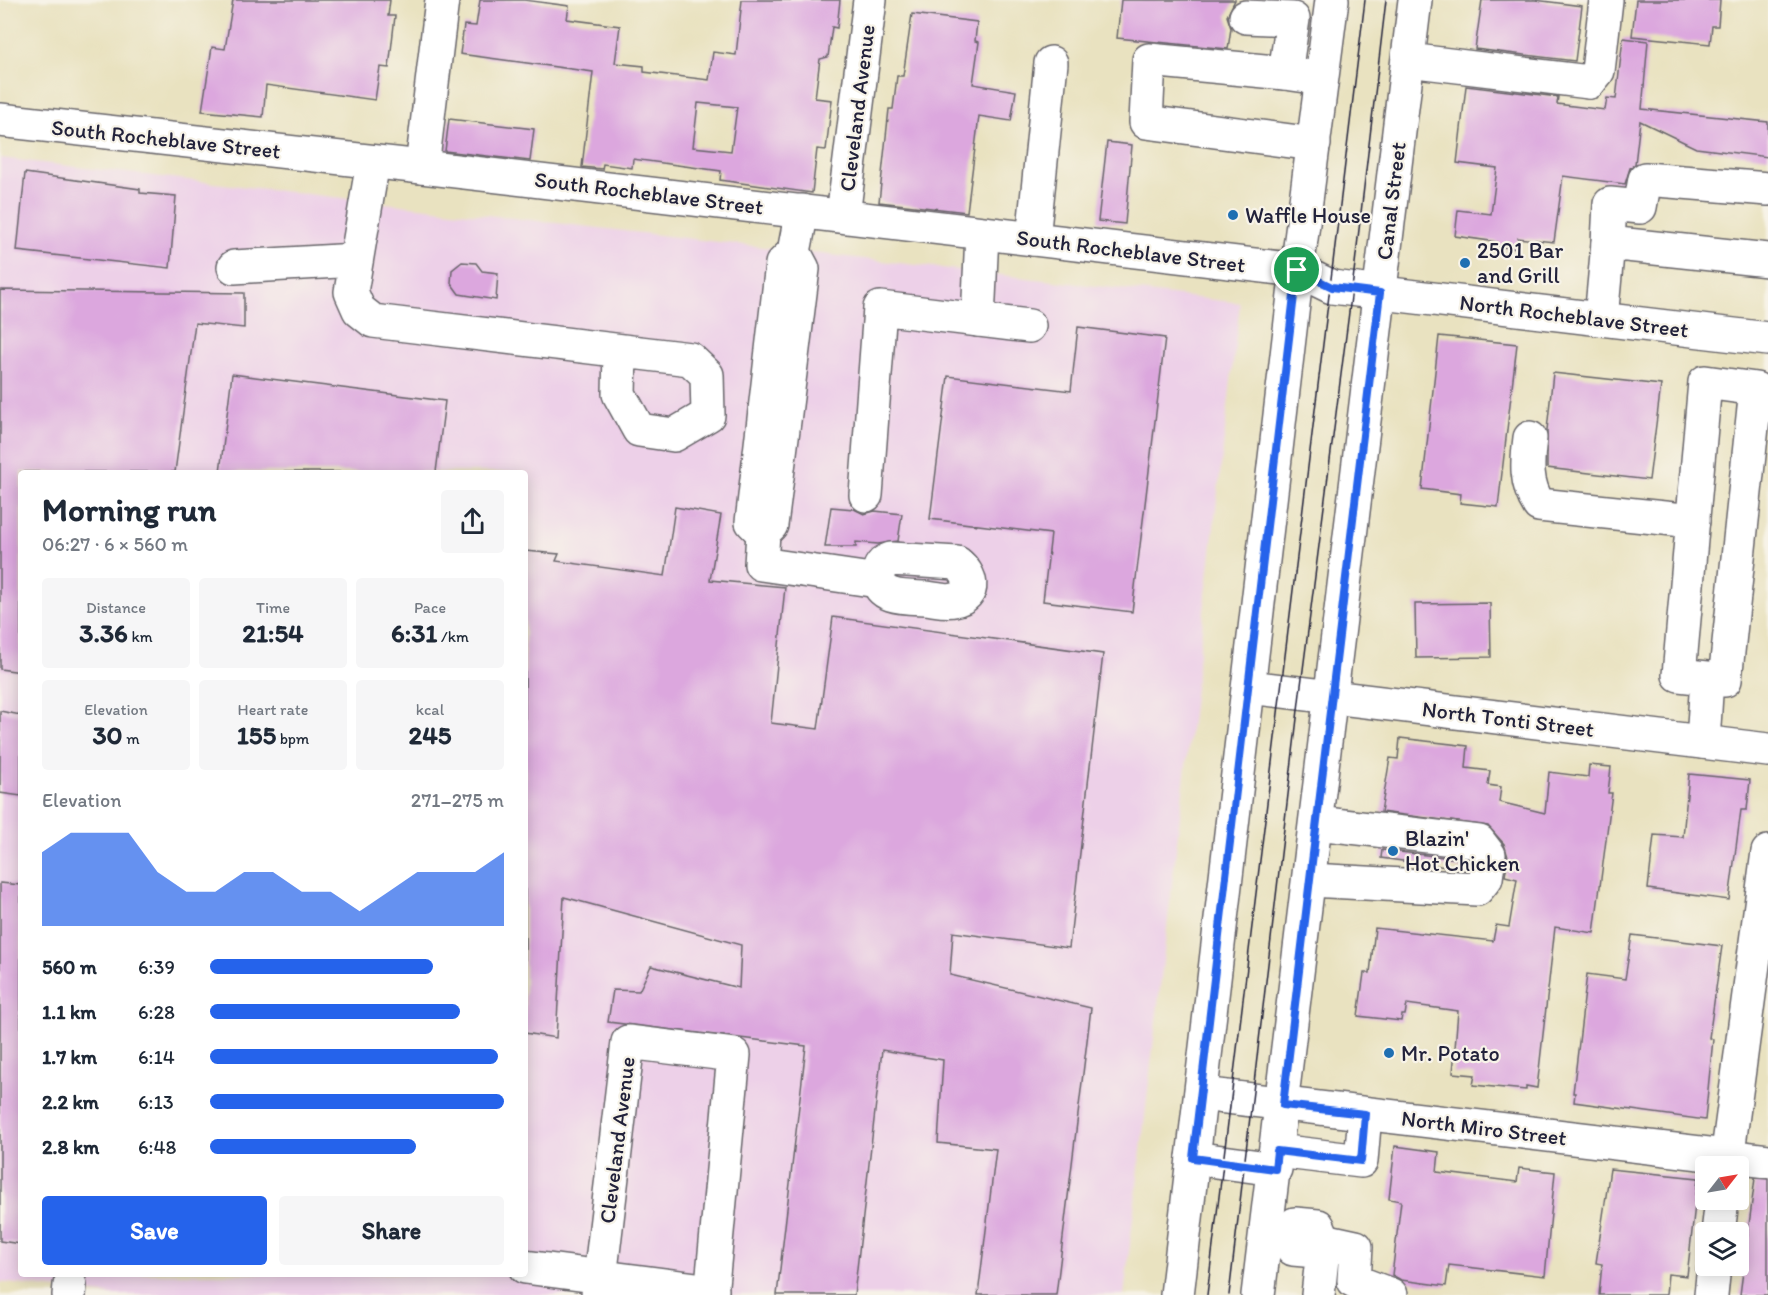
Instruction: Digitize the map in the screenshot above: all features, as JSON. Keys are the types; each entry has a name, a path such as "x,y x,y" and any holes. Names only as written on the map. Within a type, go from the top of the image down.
{"street":[{"path":"422,167 442,0"},
{"name":"Cleveland Avenue","path":"843,216 870,0"},
{"name":"Canal Street","path":"1258,1295 1277,1232 1276,1160 1415,0"},
{"path":"1408,60 1482,69 1576,76 1598,71 1606,0"},
{"path":"1285,73 1294,10"},
{"path":"1177,1295 1297,270 1331,10 1294,10 1246,17"},
{"path":"1314,144 1146,122 1149,60 1285,73 1322,79"},
{"path":"1482,69 1503,62 1521,64"},
{"path":"1033,239 1050,63"},
{"name":"South Rocheblave Street","path":"0,120 1297,270 1332,287 1380,293"},
{"path":"373,162 351,292 359,310 373,321 621,351"},
{"path":"1601,319 1610,204 1640,207 1645,179 1768,189"},
{"path":"802,211 794,252 782,264 752,522 763,533 761,564 878,581"},
{"path":"978,320 982,234"},
{"path":"1608,243 1768,261"},
{"path":"234,267 356,260"},
{"name":"North Rocheblave Street","path":"1380,293 1757,337"},
{"path":"866,495 880,308 1029,326"},
{"path":"1740,387 1757,337"},
{"path":"1705,382 1756,389 1757,494 1725,680 1679,675 1705,382"},
{"path":"1530,438 1526,470 1533,496 1539,505 1693,521"},
{"path":"1704,742 1707,678"},
{"name":"North Tonti Street","path":"1249,687 1768,750"},
{"path":"1310,880 1477,890 1486,878 1489,855 1479,842 1317,823"},
{"path":"1728,1156 1768,852"},
{"name":"Cleveland Avenue","path":"599,1286 628,1042 734,1055 712,1293"},
{"name":"North Miro Street","path":"1201,1095 1365,1114 1695,1158"},
{"path":"1193,1158 1361,1161 1365,1114"},
{"name":"North Miro Street","path":"1749,1161 1768,1161"},
{"path":"1277,1232 1293,1249 1316,1251 1324,1240"},
{"path":"1324,1240 1356,1247 1352,1292 1392,1295"},
{"path":"1318,1295 1324,1240"},
{"path":"528,1268 599,1286 712,1293"},
{"path":"1711,1295 1713,1276"}],"shaded area":[{"path":"0,158 1240,303 1124,1295 112,1295 0,1282"}],"building":[{"path":"233,0 390,0 388,16 395,16 389,68 380,67 375,100 266,85 263,117 202,111 212,47 225,49"},
{"path":"480,0 524,0 569,6 567,19 620,26 615,63 644,66 644,72 709,80 713,52 736,55 742,0 840,0 837,28 832,27 828,57 820,59 815,98 832,100 826,150 817,149 812,193 720,180 721,171 633,159 632,168 603,164 602,169 582,167 593,72 460,54 464,25 476,26","holes":["698,103 737,107 731,151 693,147"]},
{"path":"1121,0 1235,0 1227,16 1231,28 1228,49 1117,38"},
{"path":"1482,0 1535,0 1582,6 1575,61 1475,49"},
{"path":"1636,0 1720,0 1718,26 1712,26 1710,44 1632,36"},
{"path":"912,14 977,22 975,41 979,42 973,84 1016,91 1011,121 979,116 967,212 879,202 889,109 893,109 897,76 903,76"},
{"path":"1623,38 1648,41 1642,109 1768,122 1768,157 1696,148 1640,121 1635,164 1630,168 1625,184 1563,176 1554,242 1518,238 1517,249 1497,246 1497,242 1455,236 1458,210 1491,214 1497,168 1457,163 1466,86 1558,97 1557,104 1605,110 1607,98 1616,99"},
{"path":"449,119 534,129 530,161 445,151"},
{"path":"1107,142 1132,145 1125,224 1098,221"},
{"path":"25,173 140,189 140,193 176,196 170,268 17,251"},
{"path":"462,262 476,263 482,271 498,273 496,300 459,294 451,283 452,270"},
{"path":"0,290 244,293 244,328 195,323 175,470 18,470 18,672 0,669"},
{"path":"1078,327 1165,338 1132,612 1043,601 1051,534 930,519 948,376 1071,391"},
{"path":"1439,336 1517,344 1498,507 1460,503 1461,494 1422,489"},
{"path":"1553,373 1661,385 1649,480 1547,468 1547,430"},
{"path":"232,374 445,401 436,470 220,470"},
{"path":"675,507 721,515 710,580 785,587 771,723 818,729 833,617 1103,654 1069,948 953,932 950,975 1091,1008 1056,1295 978,1295 996,1149 938,1143 943,1060 882,1050 854,1295 777,1295 806,1046 608,1022 613,990 639,991 651,966 739,988 741,945 564,897 556,1038 528,1033 528,551 559,554 556,561 665,576"},
{"path":"831,507 854,509 864,514 875,511 902,514 898,541 878,544 856,542 856,547 825,547"},
{"path":"1490,603 1491,657 1416,658 1415,604"},
{"path":"0,711 18,714 18,796 0,793"},
{"path":"1400,738 1468,746 1466,768 1490,771 1488,785 1501,787 1499,802 1545,813 1549,772 1588,777 1589,765 1611,767 1608,793 1612,793 1594,933 1555,927 1537,1088 1526,1086 1526,1090 1473,1085 1475,1075 1453,1073 1458,1011 1407,1004 1401,1021 1358,1016 1364,973 1370,973 1375,928 1493,941 1496,925 1509,927 1517,879 1505,876 1508,857 1504,844 1488,826 1381,812 1390,758 1398,759"},
{"path":"1689,774 1750,780 1747,810 1741,810 1729,900 1648,889 1654,835 1683,837"},
{"path":"1382,850 1469,860 1468,870 1381,858"},
{"path":"0,883 18,885 18,1244 0,1241"},
{"path":"1632,935 1722,946 1709,1038 1713,1039 1705,1120 1574,1102 1575,1093 1573,1093 1587,974 1625,979"},
{"path":"1395,1146 1439,1152 1437,1172 1517,1182 1519,1168 1555,1172 1545,1276 1449,1265 1446,1286 1401,1280 1392,1275 1401,1201 1389,1199"},
{"path":"1610,1169 1695,1178 1695,1205 1687,1276 1668,1274 1666,1295 1599,1295 1602,1264 1596,1263"},
{"path":"1755,1178 1768,1179 1768,1295 1740,1295 1742,1276 1749,1276 1749,1225"}],"tram line":[{"path":"1207,1295 1365,0"},
{"path":"1229,1295 1300,693 1352,289 1386,0"}],"place":[{"name":"Waffle House","path":"1233,215"},
{"name":"2501 Bar and Grill","path":"1465,263"},
{"name":"Blazin' Hot Chicken","path":"1393,851"},
{"name":"Mr. Potato","path":"1389,1053"}],"route":[{"path":"1297,270 1332,287 1380,293 1283,1105 1365,1114 1361,1161 1277,1151 1275,1169 1193,1158 1297,270"}]}
